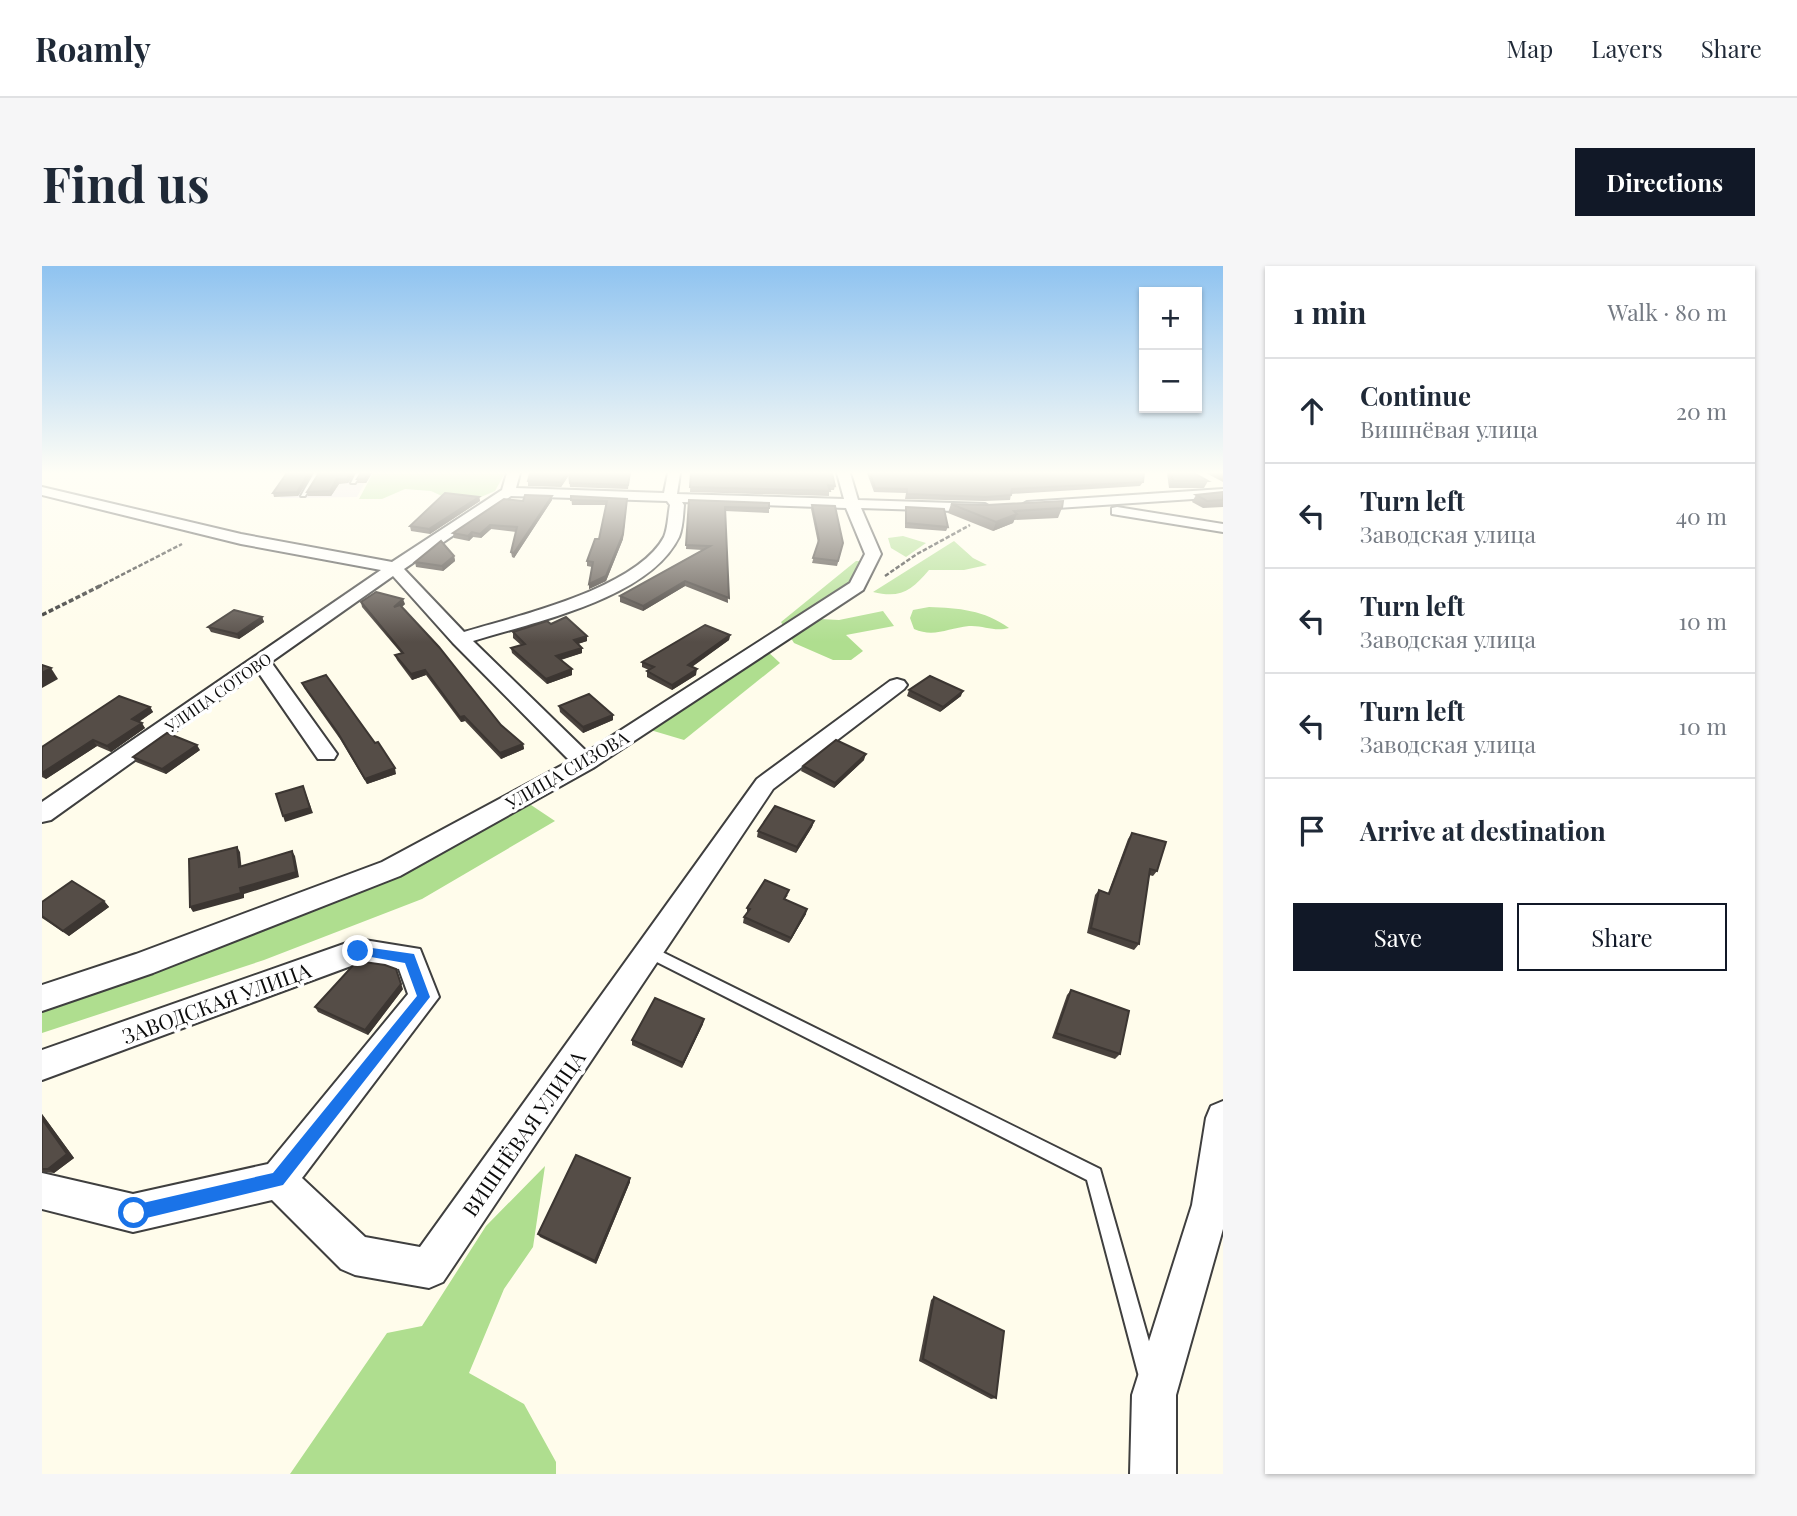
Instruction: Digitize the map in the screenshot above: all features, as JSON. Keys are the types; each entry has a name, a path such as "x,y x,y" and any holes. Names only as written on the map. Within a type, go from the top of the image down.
{"street":[{"name":"УЛИЦА СОТОВО","path":"42,814 451,529"},
{"path":"460,639 609,590 648,568 671,537 672,529"},
{"name":"УЛИЦА СИЗОВА","path":"42,998 143,964 391,869 585,763 856,586 873,554 863,529"},
{"path":"203,530 305,553 393,567 460,639 585,763"},
{"path":"262,663 326,754"},
{"name":"ВИШНЁВАЯ УЛИЦА","path":"278,1180 355,1255 429,1268 765,784 897,685"},
{"name":"ЗАВОДСКАЯ УЛИЦА","path":"42,1065 358,951 410,958 424,997 278,1180"},
{"path":"1153,1474 1154,1395 1217,1207 1223,1118"},
{"path":"42,1191 134,1213 278,1180"}],"lane":[{"path":"650,952 1094,1175 1154,1395"}],"path":[{"path":"882,579 917,554 961,529"},
{"path":"42,615 203,530"}],"green space":[{"path":"903,536 926,543 906,557 891,548 888,538"},
{"path":"954,541 973,558 987,565 964,570 929,570 905,591 891,594 873,592"},
{"path":"856,561 863,561 857,582 820,619 839,620 883,611 894,626 846,635 863,651 851,660 833,660 794,643 781,622"},
{"path":"929,607 971,611 990,617 1009,628 969,626 928,633 914,629 910,618 913,610"},
{"path":"766,650 780,663 684,740 647,729"},
{"path":"525,801 555,821 422,899 264,960 42,1033 42,1008 167,964"},
{"path":"545,1166 533,1247 504,1289 469,1373 524,1404 556,1462 556,1474 290,1474 387,1333 422,1326 486,1226"}],"building":[{"path":"458,529 485,529 480,534 472,532 468,536 453,533"},
{"path":"516,529 530,529 514,553 511,552"},
{"path":"601,529 624,529 606,576 589,584 593,562 587,561 595,539 599,539"},
{"path":"687,529 726,529 729,598 685,581 643,606 620,596 710,546 686,545"},
{"path":"817,529 840,529 843,543 838,561 813,558 819,540"},
{"path":"441,541 454,556 442,566 415,562"},
{"path":"376,592 403,599 394,607 400,605 439,647 501,725 523,744 500,753 464,716 460,717 425,670 411,674 395,655 403,653 361,602"},
{"path":"234,610 262,617 237,634 208,627"},
{"path":"566,617 587,636 574,640 582,648 556,656 572,669 546,679 511,648 525,644 513,632 547,621 551,624"},
{"path":"705,625 730,635 688,665 697,669 672,685 647,671 654,667 642,662"},
{"path":"42,665 51,668 42,673"},
{"path":"326,675 395,768 365,779 338,733 302,683"},
{"path":"930,676 963,691 943,707 909,690"},
{"path":"589,694 613,715 583,727 559,706"},
{"path":"119,696 150,707 132,719 142,723 107,746 93,740 42,773 42,747"},
{"path":"167,733 197,745 162,769 133,757"},
{"path":"836,740 866,754 835,783 803,766"},
{"path":"303,786 310,808 283,816 276,794"},
{"path":"775,806 814,821 797,847 758,831"},
{"path":"1132,833 1166,842 1157,871 1150,869 1139,944 1091,928 1099,890 1109,894"},
{"path":"237,847 239,867 292,851 296,872 240,888 241,893 190,907 189,859"},
{"path":"765,880 789,890 784,899 807,909 791,938 744,917"},
{"path":"72,881 104,901 63,931 42,916 42,902"},
{"path":"357,961 396,969 401,984 365,1030 315,1007"},
{"path":"1071,990 1129,1011 1120,1054 1056,1033"},
{"path":"655,998 704,1019 683,1063 632,1040"},
{"path":"42,1119 67,1154 48,1169 42,1169"},
{"path":"576,1155 630,1178 595,1261 538,1234"},
{"path":"934,1297 1004,1331 996,1398 923,1359"}],"route":[{"path":"134,1213 278,1180 424,997 410,958 358,951"}]}
